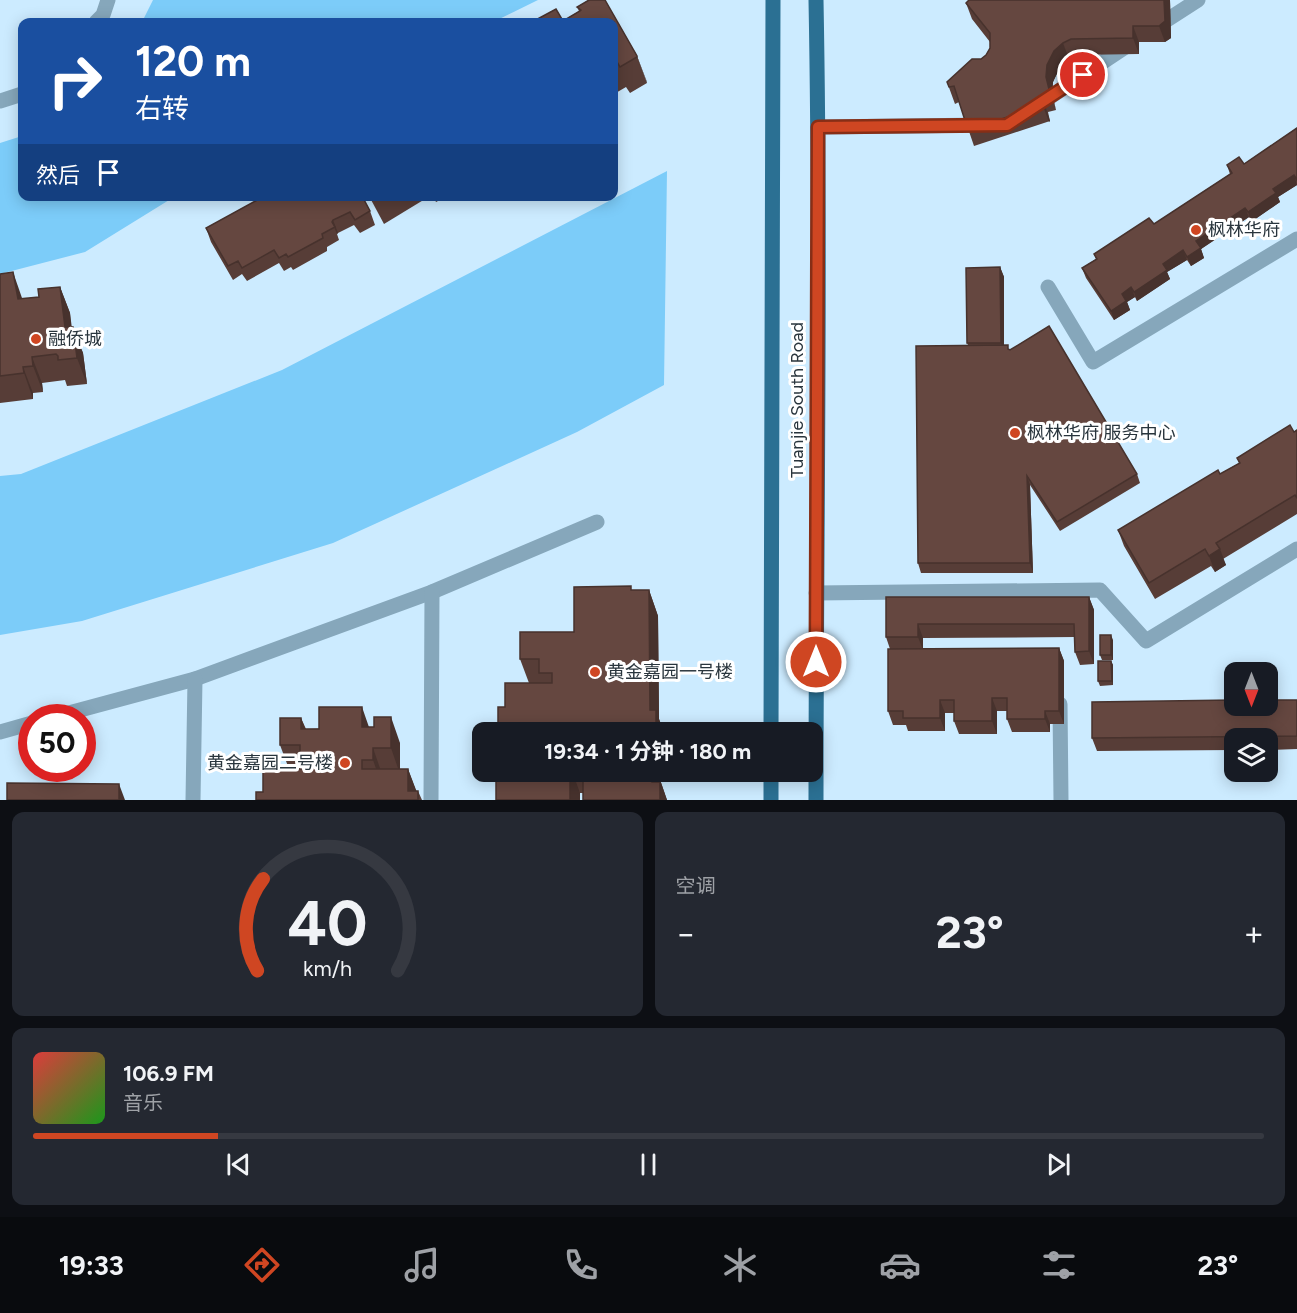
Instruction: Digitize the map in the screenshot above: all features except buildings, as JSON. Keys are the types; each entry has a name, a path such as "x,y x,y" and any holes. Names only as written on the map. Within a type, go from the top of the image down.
{"main road":[{"name":"Tuanjie South Road","path":"771,722 772,0"},
{"name":"Tuanjie South Road","path":"816,0 818,127 816,800"},
{"path":"771,782 771,800"}],"street":[{"path":"100,18 108,0"},
{"path":"1028,112 1198,0"},
{"path":"0,101 18,95"},
{"path":"818,127 996,125"},
{"path":"1048,287 1092,362 1297,239"},
{"path":"96,706 195,679 432,592 597,522"},
{"path":"816,593 1100,590 1146,641 1297,549"},
{"path":"431,800 432,592"},
{"path":"193,800 195,679"},
{"path":"1060,691 1061,800"},
{"path":"0,732 18,727"}],"shaded area":[{"path":"153,0 538,0 501,18 144,18"},
{"path":"18,137 18,201 168,201 85,252 0,274 0,143"},
{"path":"667,171 664,385 577,432 333,543 82,621 0,635 0,476 21,474 282,370 609,201 618,201 618,196"}],"place":[{"name":"枫林华府","path":"1196,230"},
{"name":"融侨城","path":"36,339"},
{"name":"枫林华府 服务中心","path":"1015,433"},
{"name":"黄金嘉园一号楼","path":"595,672"},
{"name":"黄金嘉园二号楼","path":"345,763"}],"route":[{"path":"816,662 818,127 1007,125 1083,75"}]}
